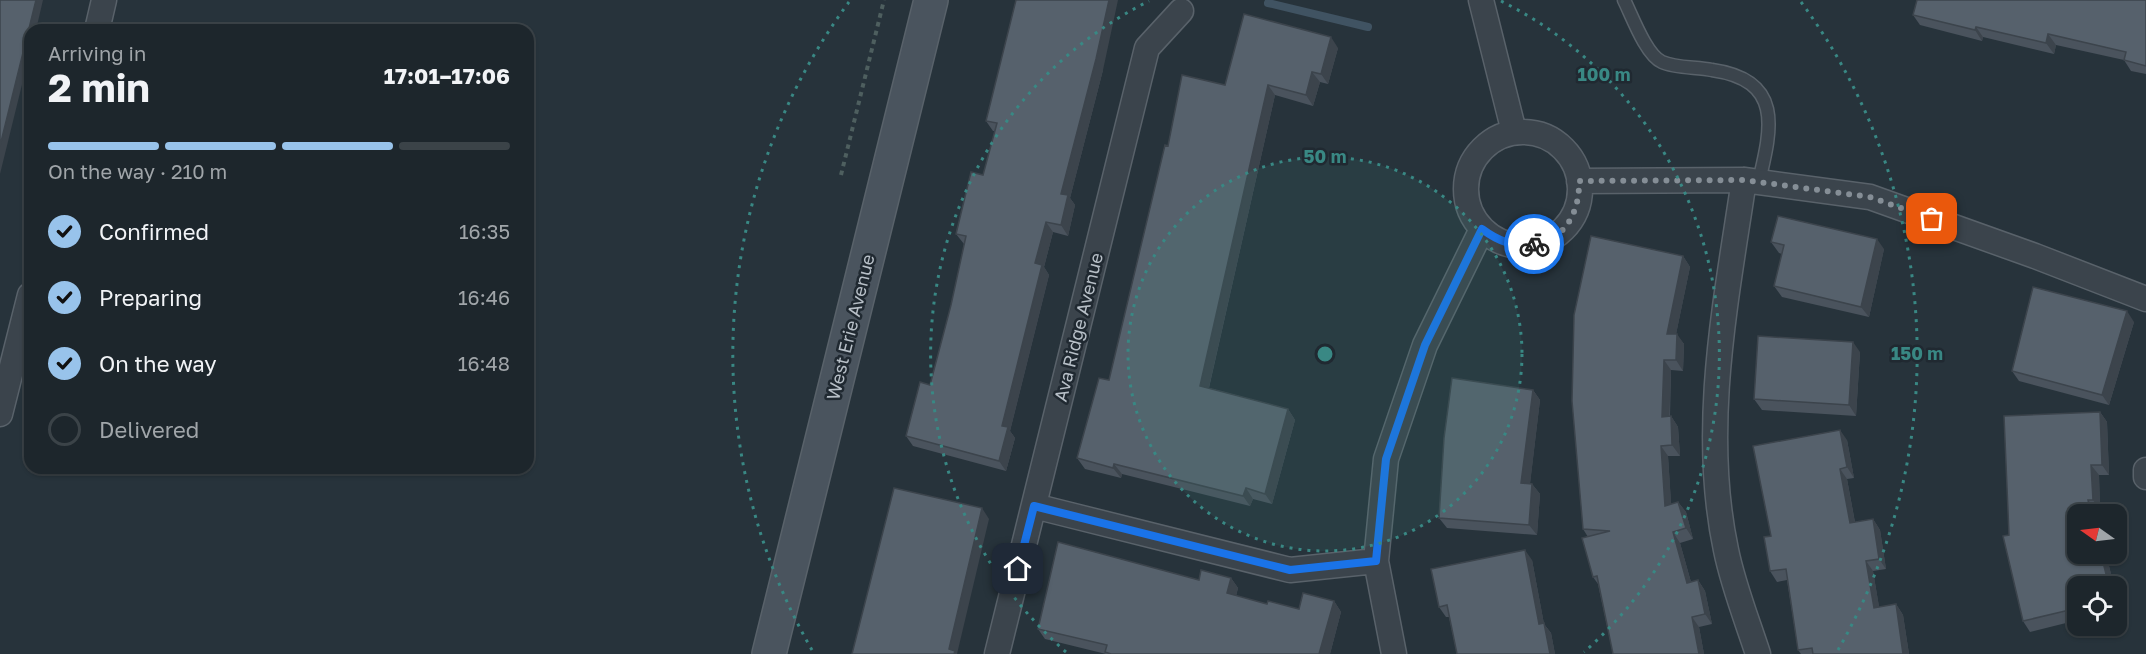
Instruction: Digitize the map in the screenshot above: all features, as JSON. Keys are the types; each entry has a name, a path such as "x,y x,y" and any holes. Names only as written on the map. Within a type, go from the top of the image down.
{"street":[{"path":"98,24 104,0"},
{"name":"West Erie Avenue","path":"769,654 931,0"},
{"path":"1481,0 1514,132"},
{"name":"Ava Ridge Avenue","path":"997,654 1147,48 1181,11"},
{"path":"1514,132 1545,136 1558,143 1569,154 1579,181 1578,201 1571,219 1552,238 1532,245 1509,244 1494,238 1482,229 1467,202 1466,186 1469,170 1486,145 1514,132"},
{"path":"1579,181 1751,181 1870,197 2035,256 2146,299"},
{"path":"1751,181 1722,328 1714,452 1726,550 1758,654"},
{"path":"1394,654 1376,561 1386,459 1425,345 1482,229"},
{"path":"0,414 24,319"},
{"path":"2146,471 2146,477"},
{"path":"1034,506 1290,570 1376,561"}],"lane":[{"path":"1624,0 1652,54 1662,62 1734,73 1750,81 1761,96 1769,117 1770,131 1751,181"}],"path":[{"path":"841,174 884,0"}],"building":[{"path":"0,0 36,0 30,24 24,24 24,49 0,146"},
{"path":"1016,0 1109,0 1061,194 1068,195 1061,225 1046,222 1035,263 1042,265 1002,426 1008,427 999,461 906,436 920,382 930,385 951,305 966,236 956,234 971,172 983,175 997,123 986,121"},
{"path":"1917,0 2146,0 2146,66 2124,60 2126,52 2048,34 2046,43 1976,27 1975,30 1913,15"},
{"path":"1244,14 1331,37 1321,74 1312,72 1306,95 1268,85 1200,386 1288,409 1265,494 1246,488 1243,496 1114,464 1113,468 1077,458 1099,378 1109,380 1165,145 1168,146 1182,75 1225,85"},
{"path":"1778,216 1877,239 1861,307 1774,286 1784,245 1771,242"},
{"path":"1591,236 1683,256 1667,334 1677,334 1676,360 1664,360 1662,417 1671,416 1672,445 1661,446 1665,506 1678,502 1686,528 1673,532 1687,583 1698,580 1705,614 1692,617 1699,654 1613,654 1597,576 1593,577 1582,538 1610,531 1583,529 1572,401 1574,315"},
{"path":"2033,287 2127,311 2102,395 2012,371"},
{"path":"1758,336 1853,342 1849,405 1754,399"},
{"path":"1452,378 1533,390 1521,483 1532,484 1529,525 1439,518 1444,438"},
{"path":"2100,412 2102,465 2091,465 2093,500 2088,500 2089,504 2067,504 2067,564 2104,564 2106,576 2067,576 2067,611 2023,621 2003,536 2009,535 2004,416"},
{"path":"1840,430 1847,467 1840,469 1850,523 1873,519 1879,559 1866,561 1874,608 1896,604 1903,654 1813,654 1812,648 1798,650 1786,569 1770,571 1764,537 1771,536 1753,446"},
{"path":"894,488 982,508 949,649 955,651 954,654 852,654"},
{"path":"1058,542 1199,580 1201,570 1231,578 1227,593 1267,604 1268,601 1299,609 1303,593 1334,601 1319,654 1111,654 1105,652 1107,645 1038,629"},
{"path":"1525,550 1539,624 1544,623 1550,654 1457,654 1447,605 1439,607 1431,569"}],"waterway":[{"path":"1268,3 1368,27"}],"way so far":[{"path":"1534,244 1540,244 1552,238 1563,230 1571,219 1577,208 1580,194 1579,181 1744,180 1870,197 1932,219"}],"route":[{"path":"1018,569 1034,506 1290,570 1376,561 1386,459 1425,345 1482,229 1494,238 1509,244 1524,246 1534,244"}]}
